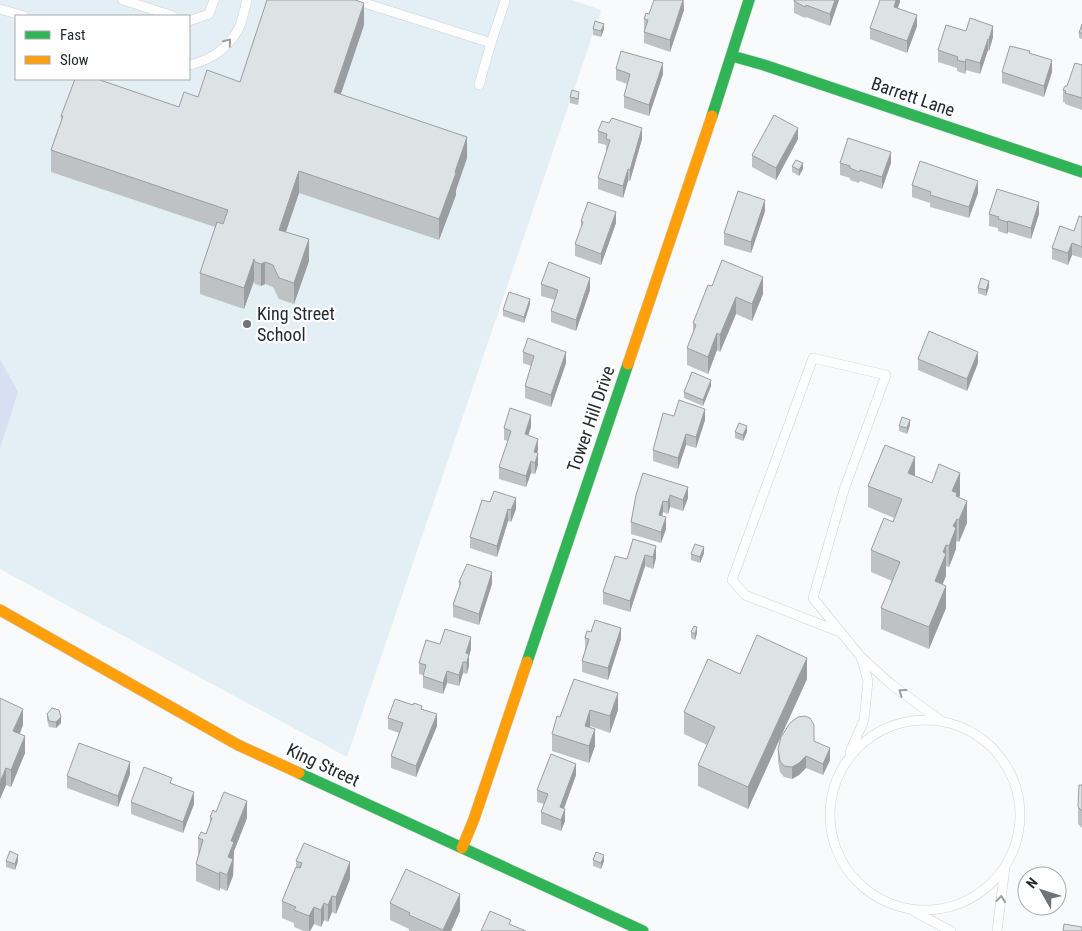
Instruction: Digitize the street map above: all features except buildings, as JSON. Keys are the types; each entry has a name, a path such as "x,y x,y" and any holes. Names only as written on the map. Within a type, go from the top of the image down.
{"street":[{"name":"Tower Hill Drive","path":"462,848 474,819 732,56 749,0"},
{"name":"Barrett Lane","path":"732,56 1082,172"},
{"name":"King Street","path":"0,610 238,745 643,931"}],"lane":[{"path":"3,0 0,9 21,15"},
{"path":"124,0 170,15"},
{"path":"190,22 209,14 214,0"},
{"path":"190,65 206,61 220,51 238,29 248,0"},
{"path":"355,0 491,43"},
{"path":"479,85 505,1"},
{"path":"840,632 745,595 732,580 813,358 886,375 844,490 813,598 861,657 892,685 941,721"},
{"path":"861,657 868,681 864,720 848,758 832,788 828,821 836,853 854,881 880,901 912,911 951,931"},
{"path":"848,758 866,739 889,726 915,720 941,721 971,731 996,750 1012,776 1020,807 1017,838 1005,867 997,931"},
{"path":"912,911 939,910 965,902 988,888 1005,867"}],"shaded area":[{"name":"King Street School","path":"0,0 572,0 601,10 347,757 0,569"},
{"path":"0,359 18,392 0,449"}],"traffic: fast":[{"path":"712,116 749,0"},
{"path":"732,56 764,65 1082,172"},
{"path":"527,662 628,364"},
{"path":"299,773 643,931"}],"traffic: slow":[{"path":"628,364 712,116"},
{"path":"0,610 238,745 299,773"},
{"path":"462,848 474,819 527,662"}],"place":[{"name":"King Street School","path":"247,324"}]}
